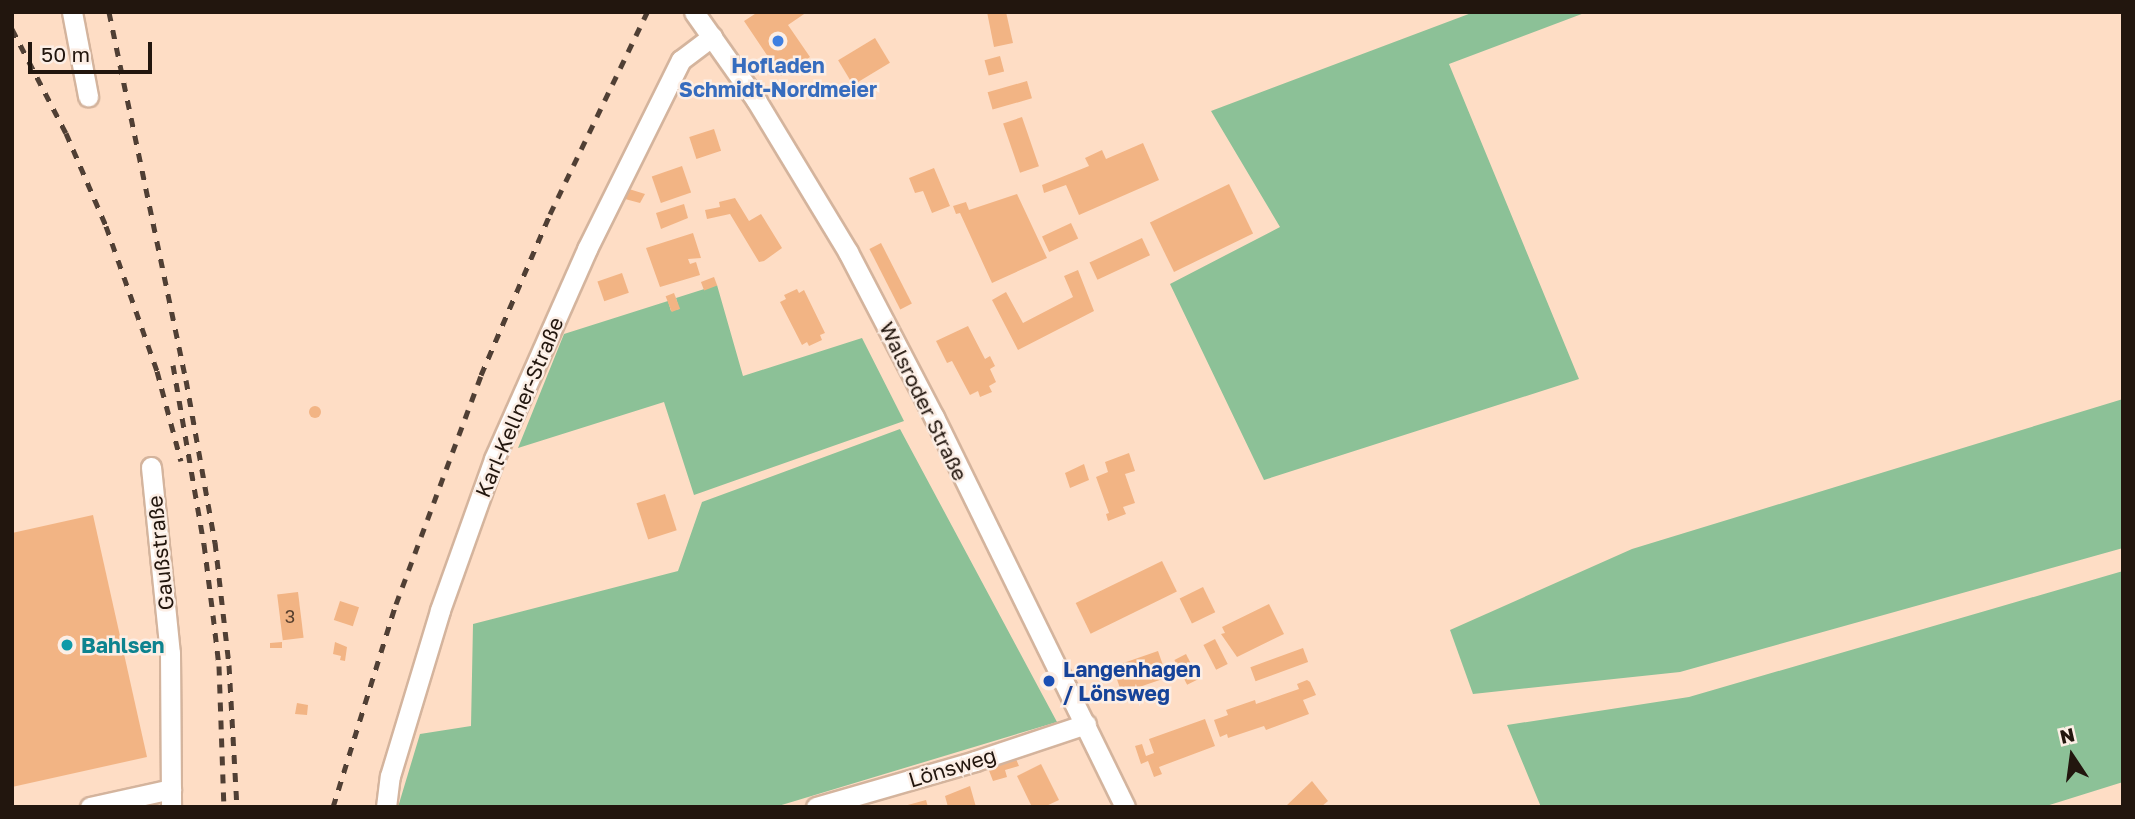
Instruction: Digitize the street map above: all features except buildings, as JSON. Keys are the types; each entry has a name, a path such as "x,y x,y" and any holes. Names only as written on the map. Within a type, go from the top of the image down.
{"street":[{"path":"72,12 89,96"},
{"name":"Walsroder Straße","path":"694,12 796,163 848,252 894,337 1125,807"},
{"name":"Karl-Kellner-Straße","path":"386,807 390,776 440,610 494,459 587,249 681,60 712,37"},
{"name":"Gaußstraße","path":"150,467 170,653 171,798"},
{"name":"Lönsweg","path":"816,807 975,761 1086,724"},
{"path":"90,807 171,798"}],"green space":[{"path":"1474,12 1587,12 1449,64 1579,379 1264,480 1170,284 1280,227 1211,111"},
{"path":"717,285 743,376 862,338 904,421 694,495 664,402 518,448 564,334 668,301 671,311 679,309 676,298"},
{"path":"2123,399 2123,548 1680,672 1473,694 1450,630 1632,549"},
{"path":"900,429 1057,722 775,807 398,807 420,734 471,726 473,624 678,571 702,502"},
{"path":"2123,571 2123,782 2043,807 1541,807 1507,725 1689,697"}],"railway":[{"path":"109,12 186,380 215,542 229,665 237,807"},
{"path":"333,807 396,604 481,375 550,214 647,12"},
{"path":"12,29 66,133 106,226 157,371 181,461"},
{"path":"173,365 204,544 219,666 224,807"}],"place":[{"name":"Hofladen Schmidt-Nordmeier","path":"778,41"},
{"name":"Bahlsen","path":"67,645"},
{"name":"Langenhagen / Lönsweg","path":"1049,681"}]}
